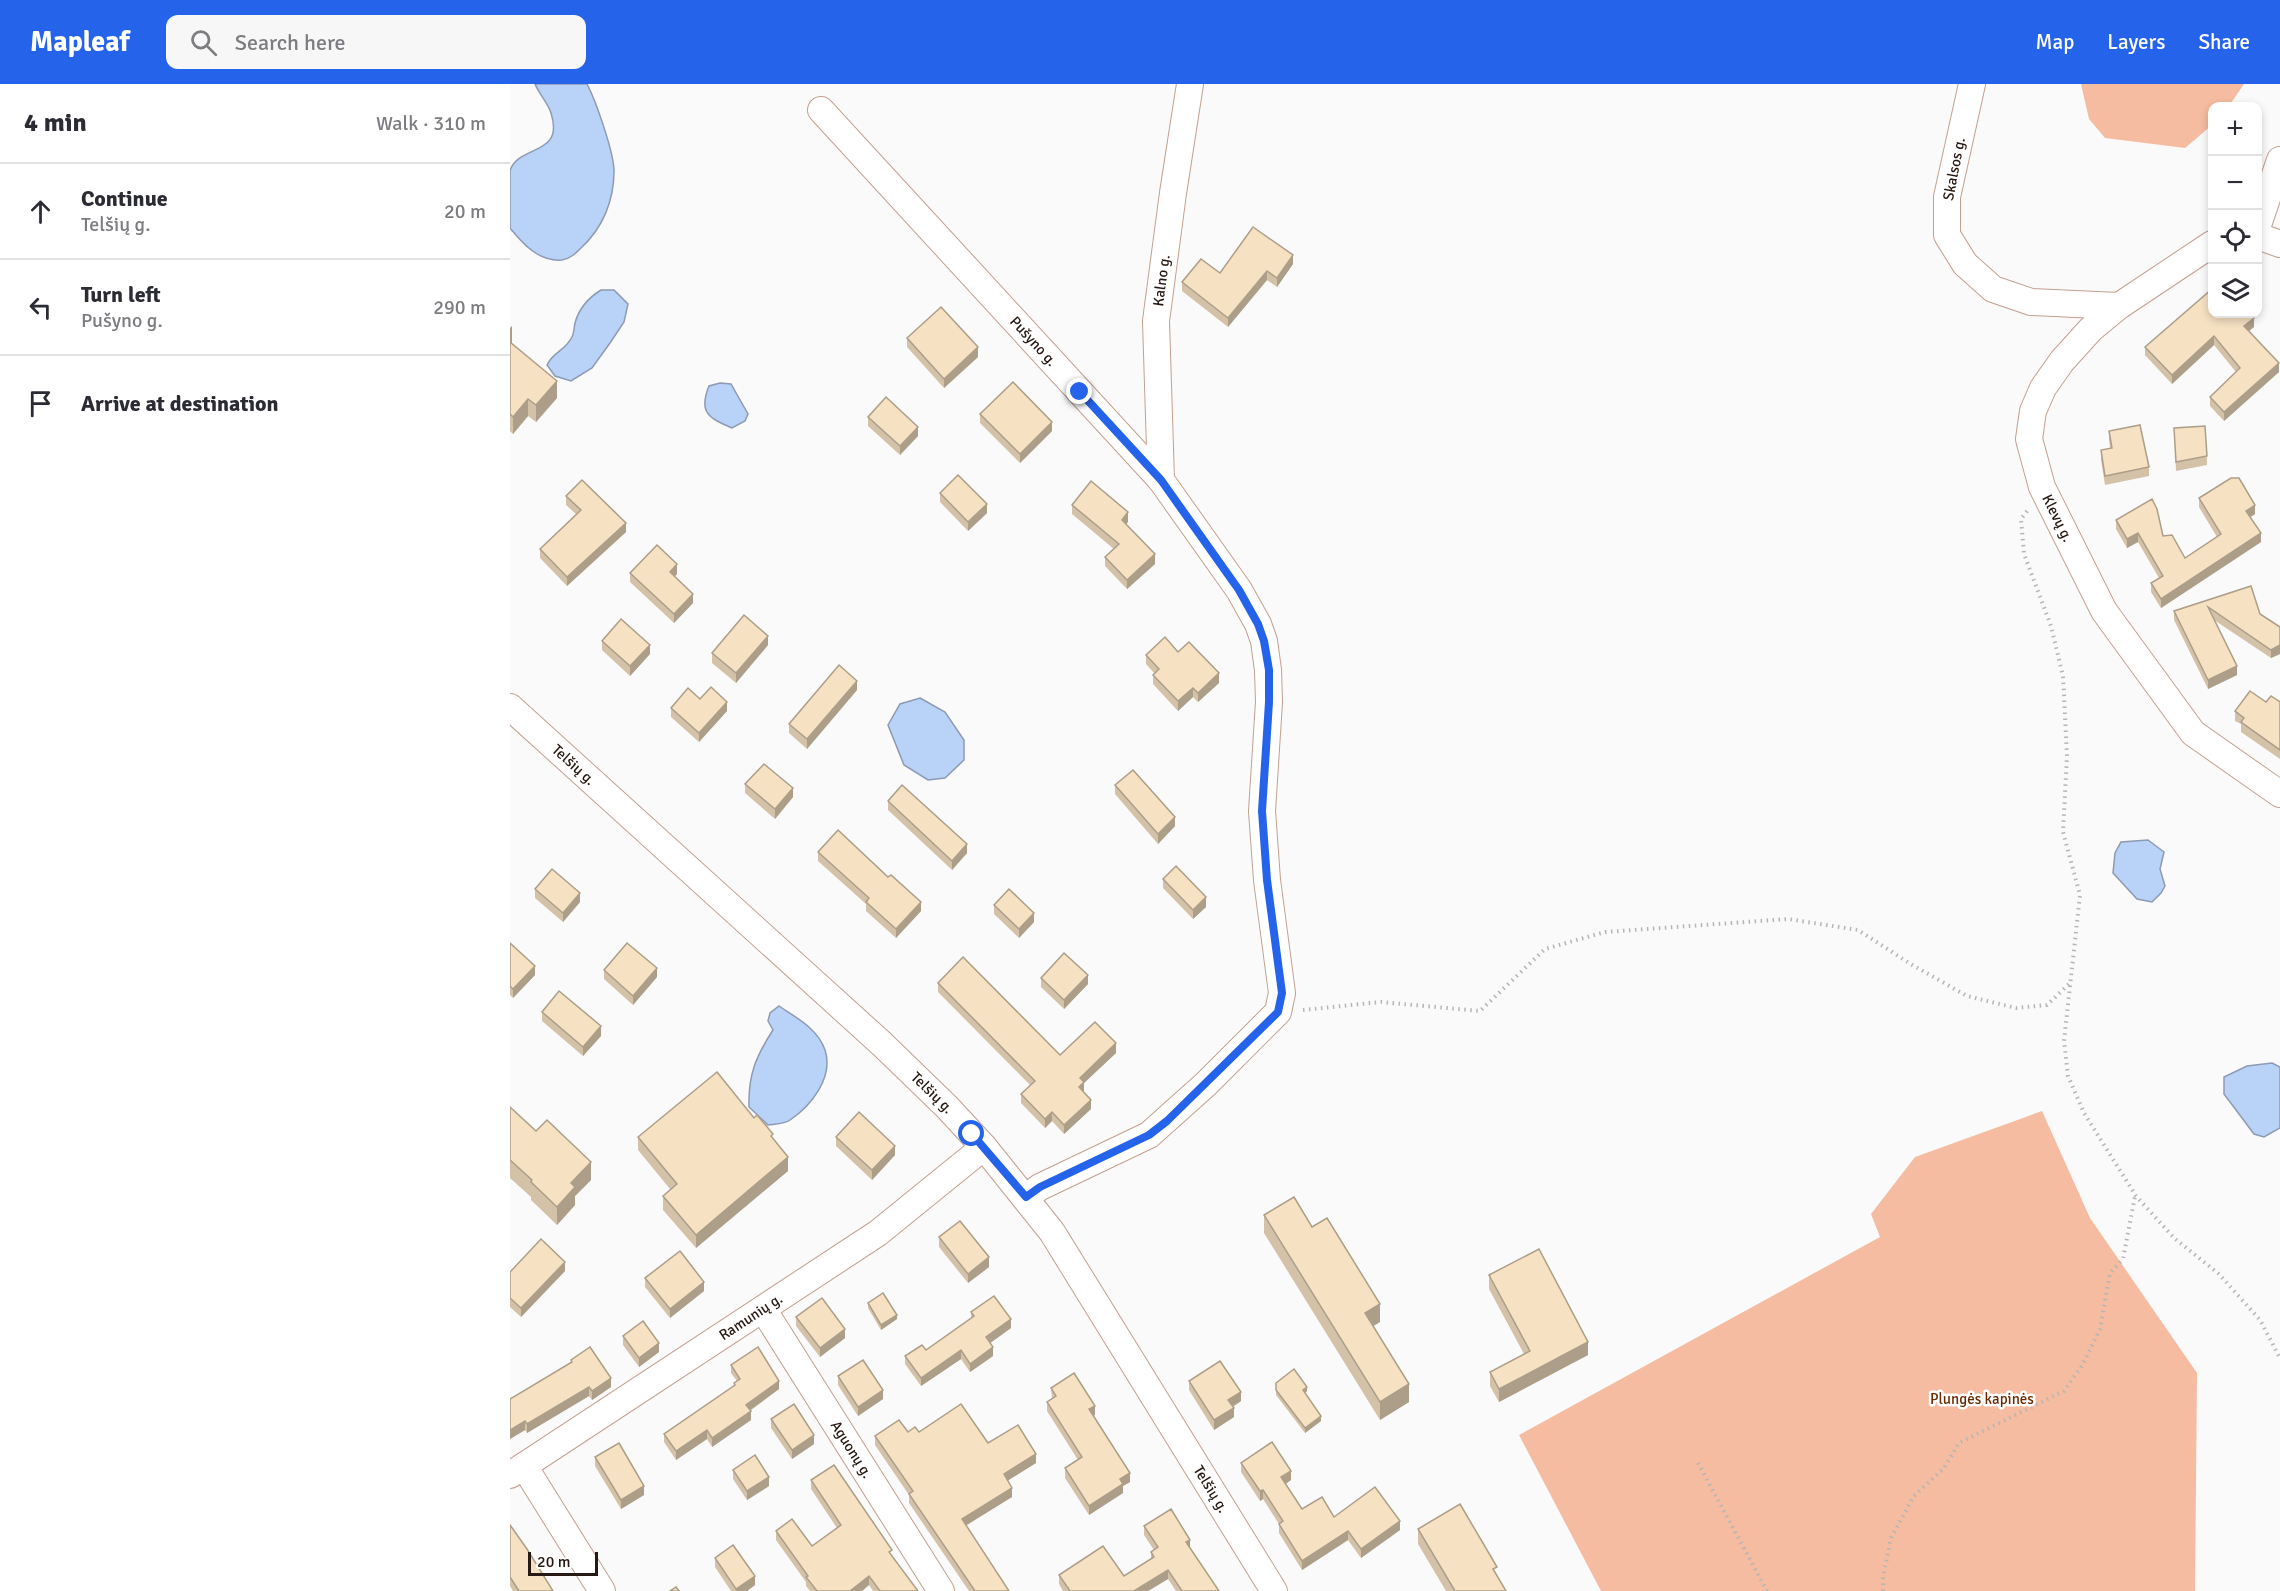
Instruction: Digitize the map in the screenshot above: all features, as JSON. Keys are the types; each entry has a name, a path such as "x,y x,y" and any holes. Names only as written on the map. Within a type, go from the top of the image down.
{"street":[{"name":"Kalno g.","path":"1161,480 1156,321 1190,84"},
{"name":"Skalsos g.","path":"1972,84 1947,197 1947,235 1965,264 1993,290 2031,302 2119,306"},
{"name":"Pušyno g.","path":"821,110 1161,480 1239,590 1258,624 1264,641 1269,670 1262,811 1267,880 1282,993 1278,1012"},
{"path":"2262,213 2280,160"},
{"path":"2262,237 2280,244"},
{"name":"Klevų g.","path":"2208,247 2119,306 2091,329 2062,361 2043,387 2032,411 2029,439 2042,487 2104,611 2193,733 2280,794"},
{"name":"Telšių g.","path":"510,707 882,1044 947,1107 984,1147 1052,1232 1274,1591"},
{"path":"1026,1197 1040,1187 1149,1135 1206,1084 1278,1012"},
{"name":"Ramunių g.","path":"517,1471 878,1233 984,1147"},
{"name":"Aguonų g.","path":"763,1310 941,1591"},
{"path":"517,1471 602,1591"}],"path":[{"path":"2042,487 2021,519 2024,554 2051,626 2063,676 2067,756 2063,832 2080,895 2064,1041 2068,1076 2084,1113 2136,1196 2174,1238 2219,1274 2260,1320 2280,1358"},
{"path":"1278,1012 1382,1002 1480,1011 1545,949 1605,932 1788,918 1858,930 1908,963 1967,996 2016,1008 2047,1005 2069,984"},
{"path":"1883,1591 1883,1577 1891,1538 1914,1496 1944,1468 1959,1443 2064,1391 2083,1364 2100,1329 2110,1273 2123,1259 2136,1196"},
{"path":"1698,1463 1767,1591"}],"green space":[{"path":"2081,84 2244,84 2232,102 2208,102 2208,128 2185,148 2105,138 2089,119"},
{"name":"Plungės kapinės","path":"2042,1111 2090,1218 2197,1373 2195,1591 1601,1591 1519,1435 1880,1237 1871,1214 1915,1157"}],"water":[{"path":"535,84 587,84 604,127 613,163 612,192 606,213 589,240 570,257 562,260 546,258 532,251 510,228 510,171 522,157 546,144 552,137 554,127 550,109"},
{"path":"601,290 614,290 628,304 624,322 592,368 571,381 555,376 547,365 552,357 569,342 582,308"},
{"path":"720,383 731,384 748,414 745,421 732,428 717,421 705,409 709,386"},
{"path":"920,698 945,712 964,740 964,760 945,778 928,780 904,765 888,725 900,704"},
{"path":"2148,840 2164,852 2160,869 2165,886 2152,902 2137,899 2113,873 2115,853 2121,842"},
{"path":"779,1006 806,1025 817,1036 825,1050 827,1060 819,1090 806,1107 788,1121 768,1125 749,1107 750,1085 758,1057 773,1030 768,1021 770,1013"},
{"path":"2272,1063 2280,1067 2280,1128 2264,1137 2254,1134 2224,1094 2224,1077 2247,1066"}],"building":[{"path":"1253,227 1293,255 1277,278 1267,271 1228,318 1182,282 1201,259 1220,273"},
{"path":"2208,292 2208,318 2254,318 2244,326 2279,363 2224,412 2210,397 2240,368 2214,336 2172,375 2145,347"},
{"path":"941,307 978,347 944,379 907,338"},
{"path":"510,342 557,381 536,405 528,399 513,417 510,414"},
{"path":"1013,382 1052,422 1020,454 980,414"},
{"path":"886,397 918,427 900,446 868,417"},
{"path":"2140,425 2149,467 2105,476 2101,450 2112,448 2109,431"},
{"path":"2205,426 2207,456 2176,462 2174,428"},
{"path":"958,475 987,504 968,522 940,493"},
{"path":"2231,478 2239,478 2255,505 2246,511 2261,533 2161,599 2151,583 2163,576 2138,533 2127,539 2116,520 2152,499 2157,509 2163,536 2172,535 2185,558 2221,534 2199,498"},
{"path":"582,480 626,523 567,577 540,549 581,510 566,496"},
{"path":"1091,481 1128,512 1122,520 1155,554 1127,580 1105,557 1119,544 1072,505"},
{"path":"657,545 677,564 670,572 693,594 674,614 630,573"},
{"path":"2251,586 2260,614 2280,627 2280,645 2271,650 2208,607 2237,666 2208,680 2174,611"},
{"path":"744,615 768,636 736,673 712,653"},
{"path":"621,619 650,645 630,666 602,641"},
{"path":"1165,637 1178,652 1189,642 1219,673 1198,693 1193,688 1178,701 1153,675 1159,669 1146,655"},
{"path":"839,665 857,681 807,739 789,724"},
{"path":"711,687 727,702 699,733 671,708 688,688 700,699"},
{"path":"2250,691 2266,702 2271,696 2280,702 2280,750 2241,722 2244,718 2235,711"},
{"path":"764,764 793,788 775,809 745,784"},
{"path":"1133,770 1175,817 1158,834 1115,785"},
{"path":"902,785 967,844 952,861 888,801"},
{"path":"838,830 888,877 891,875 921,902 896,929 866,902 869,898 818,852"},
{"path":"1176,866 1206,897 1193,910 1163,879"},
{"path":"552,869 580,893 563,913 535,889"},
{"path":"1009,889 1034,913 1019,929 994,905"},
{"path":"510,943 535,966 513,989 510,986"},
{"path":"627,943 657,968 633,996 604,970"},
{"path":"1064,953 1088,975 1064,1000 1041,978"},
{"path":"963,957 1060,1055 1095,1022 1116,1043 1080,1078 1084,1082 1079,1087 1091,1100 1064,1125 1052,1112 1045,1119 1021,1094 1035,1081 938,983"},
{"path":"559,991 601,1026 583,1047 542,1012"},
{"path":"717,1072 754,1118 757,1115 773,1134 771,1136 788,1157 696,1235 663,1196 677,1184 638,1137"},
{"path":"510,1107 536,1131 547,1120 591,1162 571,1183 575,1187 557,1207 510,1160"},
{"path":"859,1112 895,1146 872,1170 836,1137"},
{"path":"1294,1197 1312,1227 1327,1218 1380,1304 1365,1313 1409,1384 1380,1402 1264,1215"},
{"path":"960,1221 989,1257 968,1274 939,1237"},
{"path":"541,1239 565,1262 521,1308 510,1298 510,1272"},
{"path":"1539,1249 1588,1342 1499,1389 1490,1372 1530,1351 1489,1275"},
{"path":"680,1251 704,1282 670,1309 645,1278"},
{"path":"883,1293 897,1315 881,1325 868,1303"},
{"path":"994,1296 1011,1319 986,1337 993,1347 970,1364 961,1350 921,1378 905,1356 922,1345 926,1350 974,1316 971,1312"},
{"path":"822,1298 845,1329 820,1348 796,1317"},
{"path":"643,1321 659,1343 639,1358 623,1336"},
{"path":"590,1347 611,1378 592,1391 589,1387 527,1424 525,1421 510,1430 510,1399 572,1362 571,1360"},
{"path":"758,1347 779,1381 746,1405 751,1411 712,1438 707,1430 676,1451 664,1434 735,1385 734,1383 740,1379 731,1365"},
{"path":"863,1360 883,1390 858,1407 838,1376"},
{"path":"1220,1361 1241,1392 1228,1400 1234,1408 1214,1420 1189,1381"},
{"path":"1294,1369 1307,1387 1303,1390 1321,1416 1305,1428 1276,1390 1276,1383"},
{"path":"1074,1373 1095,1406 1089,1409 1130,1473 1120,1479 1123,1484 1089,1506 1065,1468 1082,1457 1047,1402 1056,1396 1051,1388"},
{"path":"794,1404 814,1435 792,1450 771,1419"},
{"path":"961,1404 988,1443 1018,1425 1036,1454 1004,1474 1012,1488 962,1519 1009,1591 975,1591 909,1494 913,1491 875,1436 899,1420 908,1432 915,1427 919,1432"},
{"path":"1272,1442 1291,1471 1281,1477 1302,1509 1322,1497 1334,1517 1375,1487 1400,1521 1361,1549 1348,1531 1302,1561 1279,1524 1283,1521 1263,1490 1260,1491 1241,1463"},
{"path":"619,1443 644,1486 621,1500 595,1457"},
{"path":"755,1455 769,1477 747,1491 733,1470"},
{"path":"834,1465 892,1550 889,1552 918,1591 880,1591 869,1576 850,1591 817,1591 806,1577 808,1576 776,1531 792,1519 812,1546 841,1525 811,1480"},
{"path":"1460,1504 1497,1567 1493,1569 1506,1591 1455,1591 1418,1529"},
{"path":"1171,1509 1190,1540 1186,1542 1219,1591 1182,1591 1168,1570 1134,1591 1070,1591 1059,1575 1103,1546 1124,1576 1154,1557 1151,1552 1158,1547 1144,1526"},
{"path":"510,1525 553,1591 519,1591 510,1577"},
{"path":"733,1545 755,1576 736,1589 715,1558"}],"route":[{"path":"972,1134 1026,1197 1040,1187 1149,1135 1167,1121 1278,1012 1282,993 1267,880 1262,811 1269,702 1269,670 1264,641 1258,624 1239,590 1161,480 1080,392"}]}
